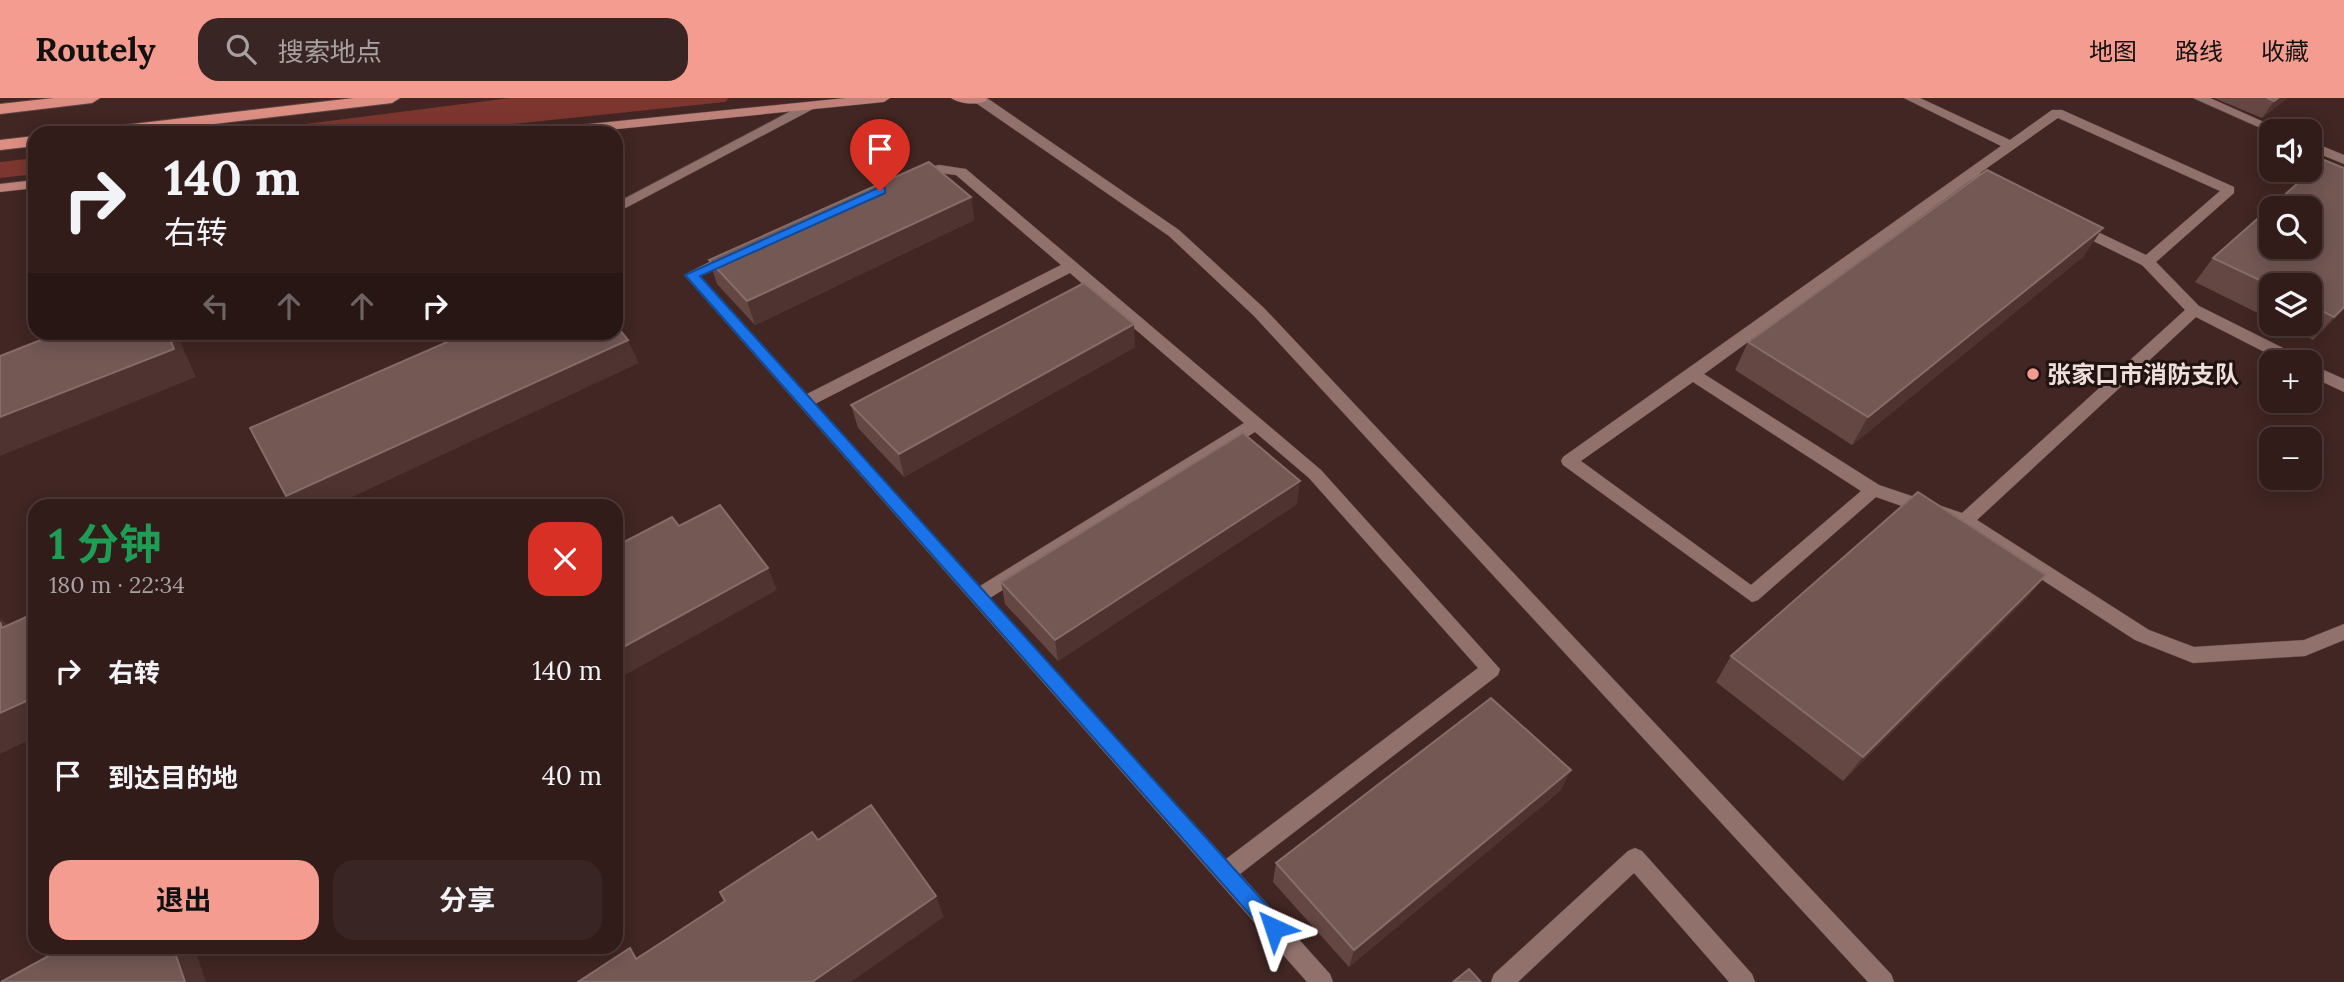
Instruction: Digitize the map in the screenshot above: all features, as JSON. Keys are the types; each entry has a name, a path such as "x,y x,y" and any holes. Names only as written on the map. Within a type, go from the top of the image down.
{"highway":[{"path":"0,109 92,98"},
{"path":"158,126 392,98"},
{"path":"0,145 28,142"}],"main road":[{"path":"601,126 808,102 884,98"},
{"path":"957,98 981,100"},
{"path":"0,188 28,185"}],"street":[{"path":"981,100 1001,98"},
{"path":"1910,98 2010,145"},
{"path":"2199,98 2259,123"},
{"path":"981,100 1174,233 1259,312 1883,982"},
{"path":"623,205 808,102"},
{"path":"1873,489 1752,596 1569,461 2057,113 2229,190 2147,262"},
{"path":"2338,157 2344,144"},
{"path":"903,181 928,170 947,168 961,172 1315,474 1491,669 1225,873"},
{"path":"1970,174 2017,197"},
{"path":"2064,221 2147,262 2194,310 2273,350"},
{"path":"741,253 691,275 1322,982"},
{"path":"805,402 1071,266"},
{"path":"1965,521 2194,310"},
{"path":"1693,374 1873,489 1965,521 2141,635 2193,655 2305,648 2344,632"},
{"path":"2322,375 2344,386"},
{"path":"978,596 1255,424"},
{"path":"1502,982 1635,858 1744,982"}],"shaded area":[{"path":"510,98 729,98 725,102 494,126 290,126"},
{"path":"28,159 28,175 0,178 0,162"}],"building":[{"path":"2324,160 2344,168 2344,307 2334,317 2322,311 2322,273 2259,273 2259,280 2213,258 2259,217 2259,259 2322,259 2322,196 2283,196 2299,182 2322,182"},
{"path":"929,162 971,197 747,301 709,260"},
{"path":"1987,170 2103,228 1868,417 1748,342"},
{"path":"1084,283 1134,324 899,454 851,405"},
{"path":"623,334 628,340 286,496 250,428 452,340 623,340"},
{"path":"41,340 170,340 174,349 0,417 0,356"},
{"path":"1243,433 1300,481 1055,640 1001,582"},
{"path":"1918,492 2046,575 1863,757 1731,656"},
{"path":"720,505 768,568 623,647 623,542 672,517 679,526"},
{"path":"28,616 28,700 0,713 0,622 2,628"},
{"path":"1491,698 1571,770 1354,950 1276,863"},
{"path":"871,805 936,896 812,982 578,982 630,948 636,959 725,901 720,892 812,832 818,840"},
{"path":"52,954 175,954 185,982 1,982"},
{"path":"1469,969 1481,982 1453,982"}],"place":[{"name":"张家口市消防支队","path":"2033,374"}],"route":[{"path":"880,191 691,275 1274,928"}]}
